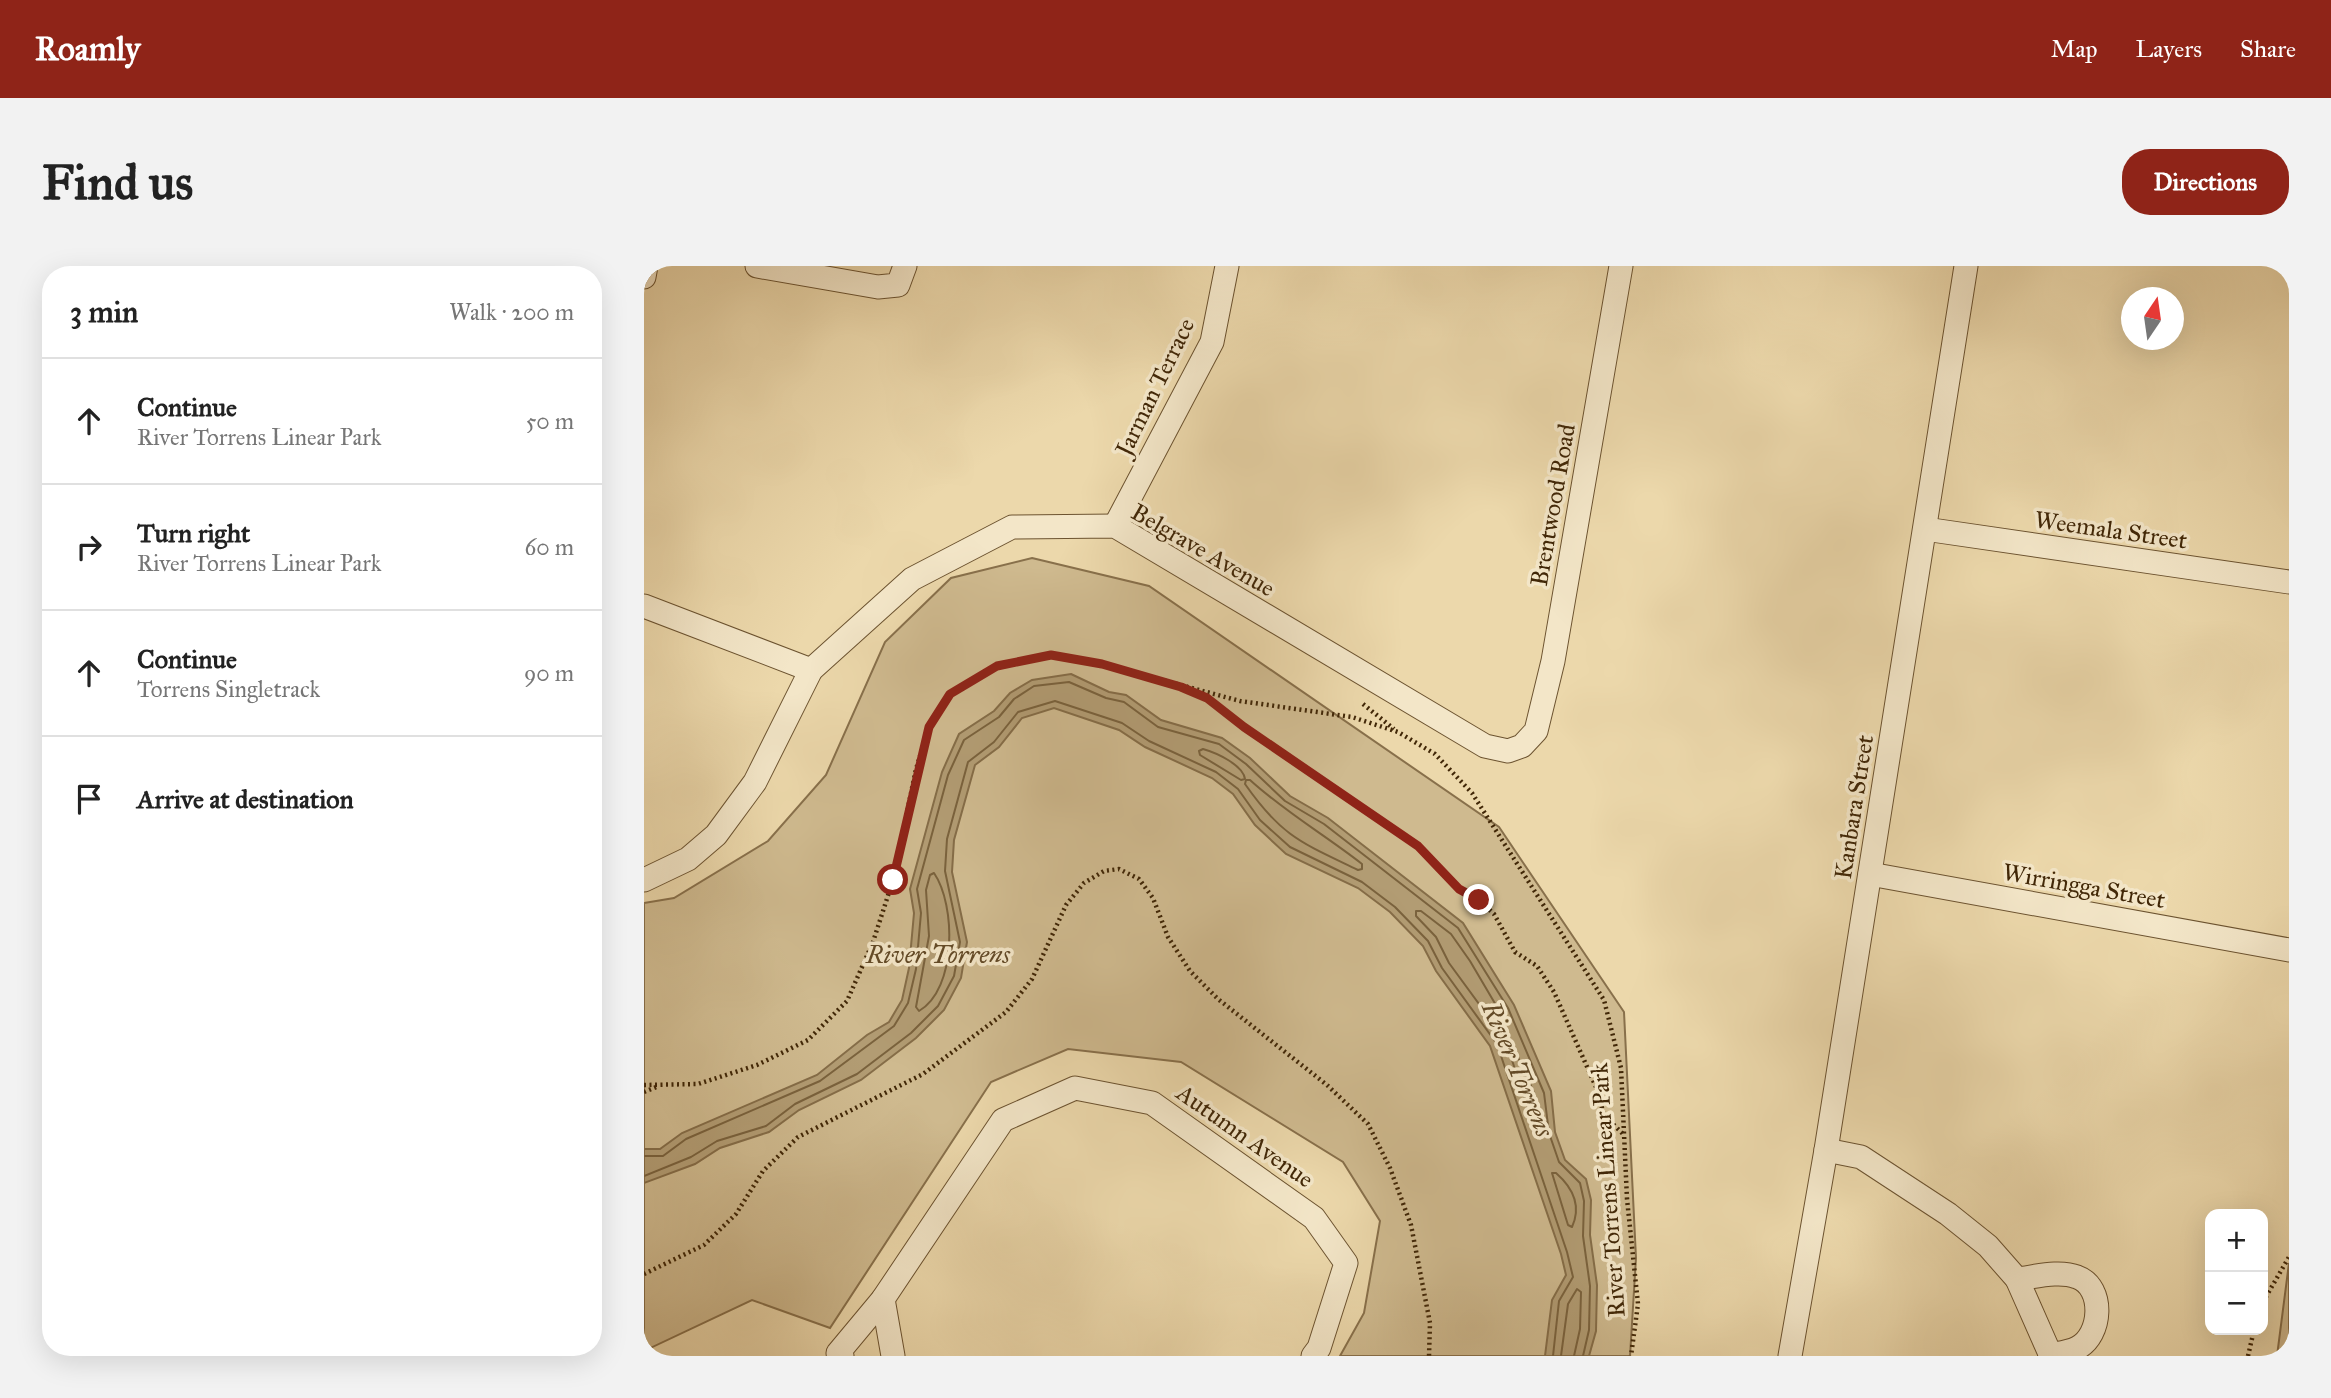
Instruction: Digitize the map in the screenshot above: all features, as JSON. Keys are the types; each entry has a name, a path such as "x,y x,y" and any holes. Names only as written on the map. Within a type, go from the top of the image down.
{"street":[{"path":"644,276 646,266"},
{"path":"757,266 878,287 898,285 905,266"},
{"name":"Jarman Terrace","path":"1115,526 1212,342 1227,266"},
{"name":"Brentwood Road","path":"1522,747 1536,731 1553,662 1621,266"},
{"name":"Kanbara Street","path":"1790,1356 1826,1150 1966,266"},
{"name":"Belgrave Avenue","path":"644,880 688,859 716,835 755,782 811,670 912,579 1012,527 1115,526 1485,746 1508,751 1522,747"},
{"name":"Weemala Street","path":"1925,529 2289,582"},
{"path":"644,606 811,670"},
{"name":"Wirringga Street","path":"1870,874 2289,950"},
{"name":"Autumn Avenue","path":"842,1356 838,1353 883,1299 1003,1119 1075,1088 1152,1103 1314,1217 1346,1263 1319,1348 1313,1356"},
{"path":"1826,1150 1861,1157 1948,1214 1987,1246 2017,1279 2051,1355 2078,1348 2094,1330 2097,1311 2093,1290 2077,1277 2055,1275 2017,1279"},
{"path":"883,1299 893,1356"}],"path":[{"name":"River Torrens Linear Park","path":"644,1085 698,1084 757,1065 808,1040 847,1001 873,942 893,880 929,727 950,694 997,666 1051,655 1102,664 1240,701 1352,717 1398,732 1435,754 1472,793 1604,1000 1621,1068 1638,1304 1631,1356"},
{"path":"1181,687 1207,698 1244,727 1418,846 1459,889 1479,900 1494,914 1515,952 1537,966 1554,992 1596,1087 1604,1115 1624,1135"},
{"path":"1367,708 1398,732"},
{"path":"644,1093 662,1085"},
{"path":"2268,1293 2289,1256"},
{"path":"2248,1356 2253,1335"}],"shaded area":[{"path":"1032,558 1149,586 1499,827 1624,1012 1636,1258 1630,1356 1340,1356 1364,1313 1380,1221 1343,1162 1181,1062 1068,1049 991,1082 830,1328 752,1300 644,1351 644,903 674,898 768,841 826,775 885,642 951,578"},
{"path":"2289,1263 2289,1356 2277,1356"}],"water":[{"name":"River Torrens","path":"1071,674 1109,692 1126,695 1161,720 1222,738 1250,758 1290,796 1328,818 1463,923 1514,1005 1551,1091 1555,1132 1565,1160 1586,1179 1591,1200 1590,1235 1597,1285 1596,1331 1589,1356 1545,1356 1552,1300 1566,1275 1561,1254 1490,1046 1436,971 1423,946 1390,912 1358,888 1286,854 1255,825 1233,794 1212,778 1145,747 1119,730 1054,708 1022,718 999,747 975,765 954,840 952,872 967,942 961,978 944,1010 916,1038 861,1080 799,1110 769,1132 720,1148 695,1164 644,1183 644,1149 660,1149 682,1133 817,1075 867,1035 889,1022 902,1000 909,968 914,913 910,889 942,772 959,734 994,711 1010,693 1032,680"}],"route":[{"path":"893,880 916,769 929,727 950,694 997,666 1051,655 1102,664 1181,687 1207,698 1244,727 1418,846 1459,889 1479,900"}]}
